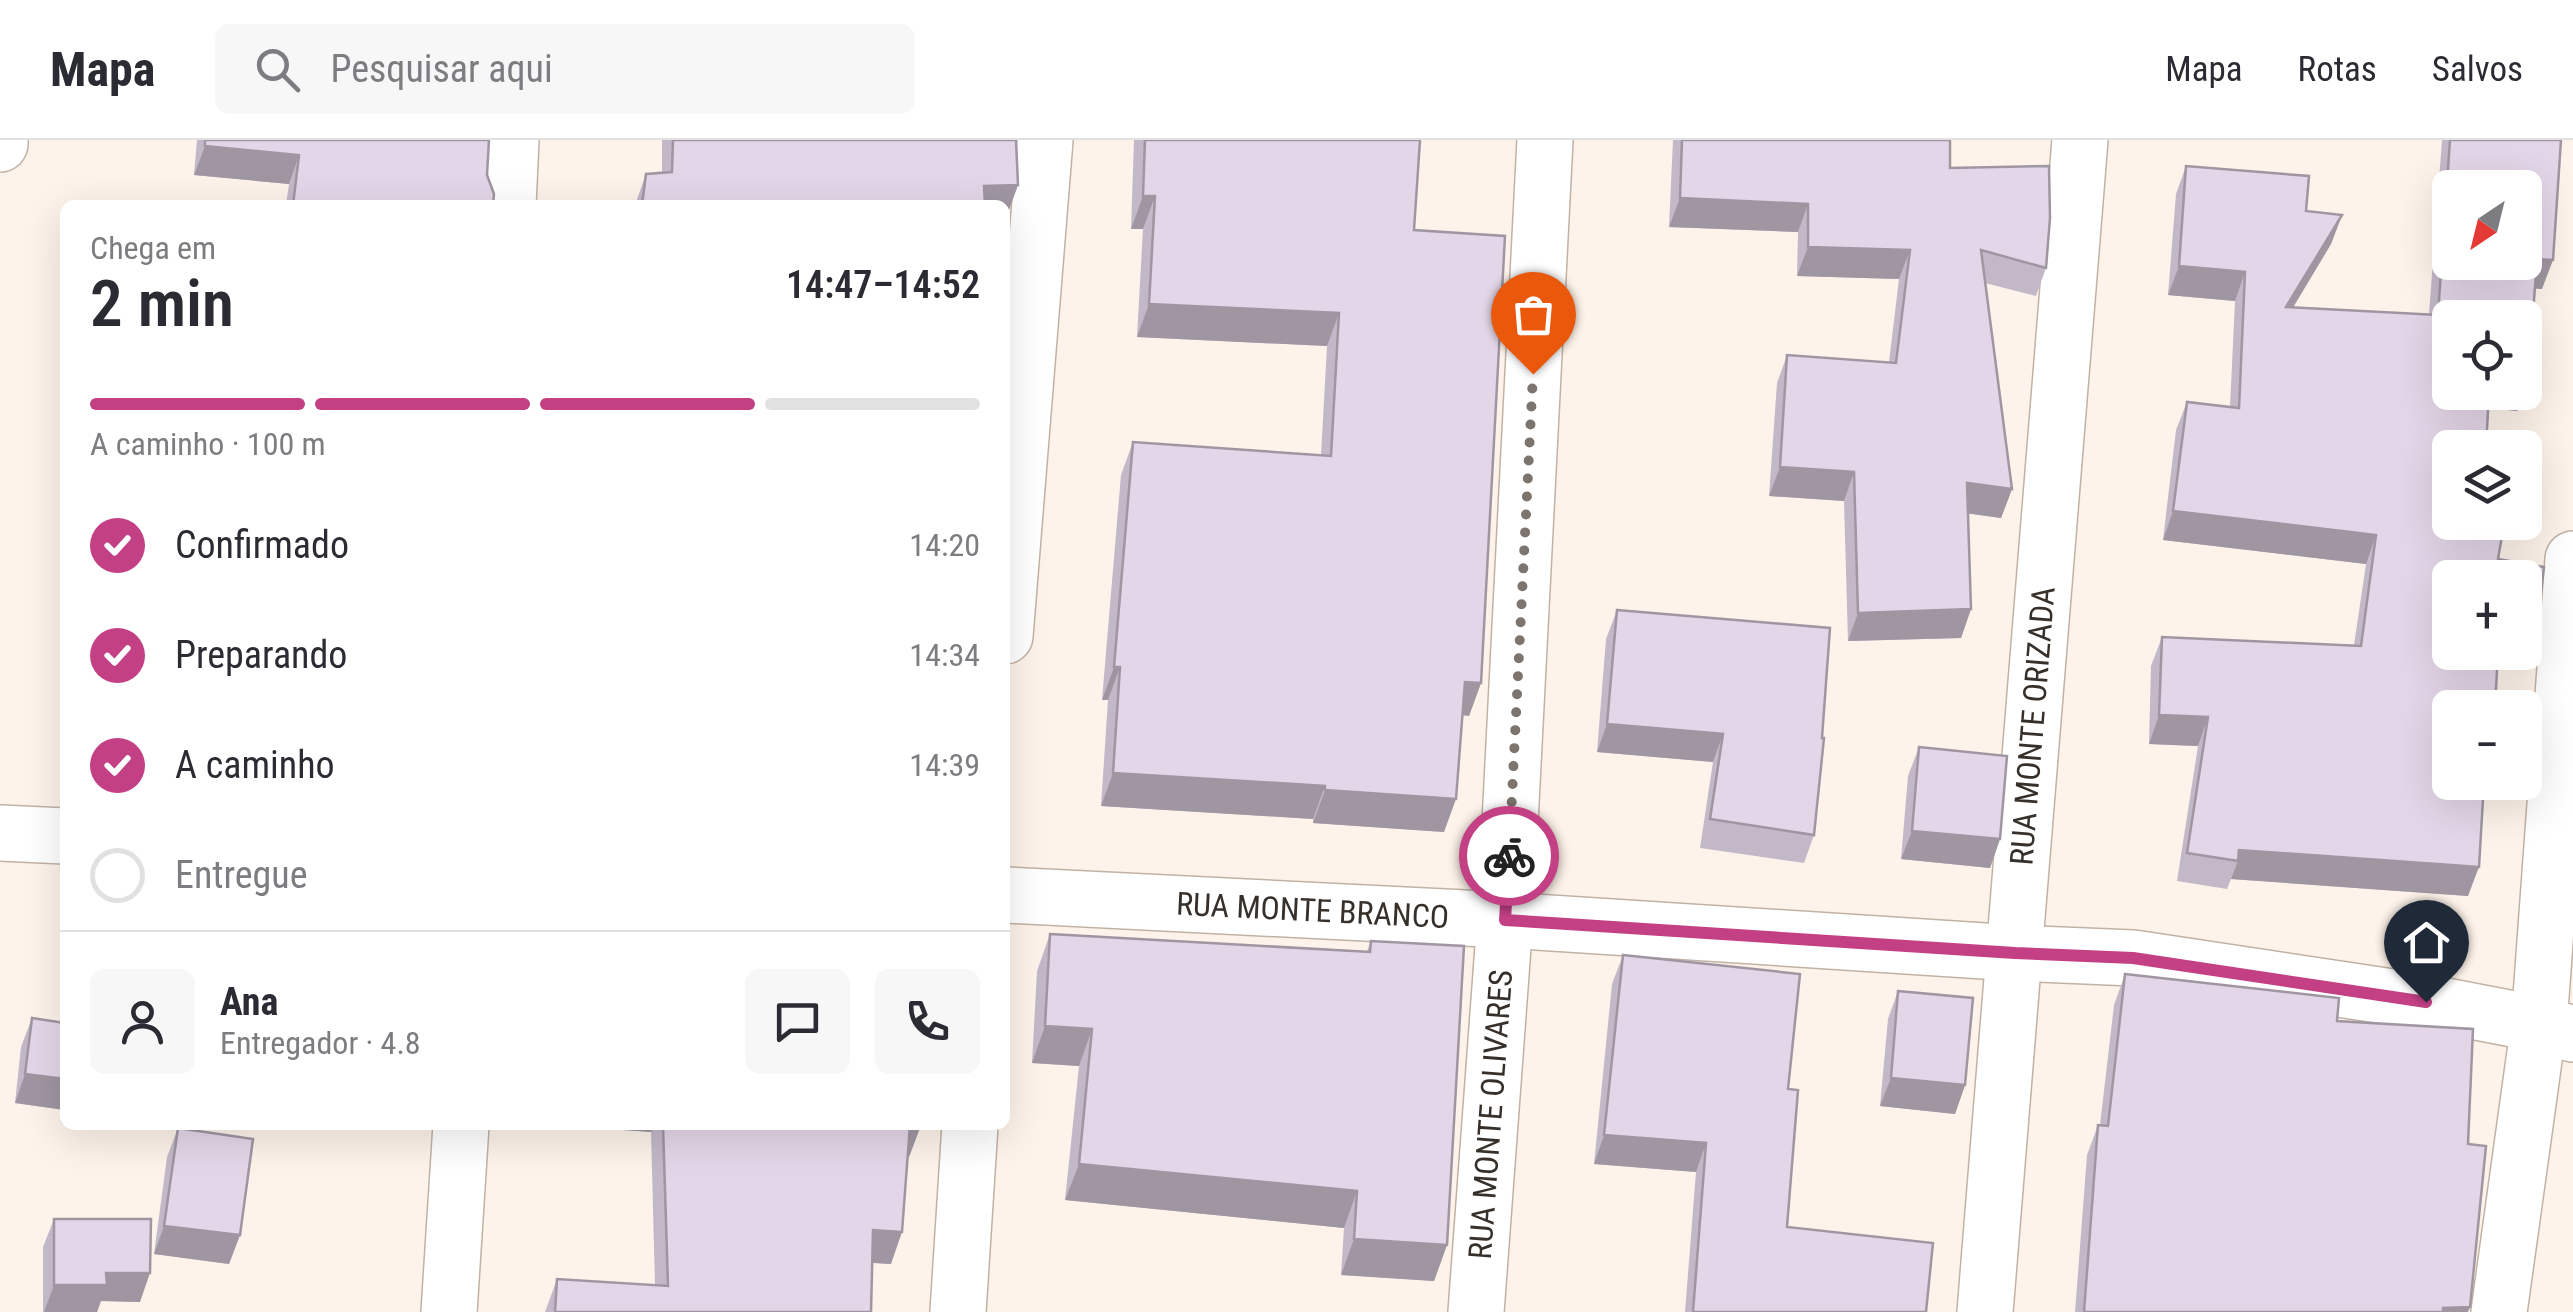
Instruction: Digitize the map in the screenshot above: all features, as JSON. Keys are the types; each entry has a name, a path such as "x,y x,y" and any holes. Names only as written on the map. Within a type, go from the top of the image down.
{"street":[{"path":"508,200 511,140"},
{"path":"1010,576 1046,140"},
{"name":"RUA MONTE OLIVARES","path":"1476,1312 1505,920 1545,140"},
{"name":"RUA MONTE ORIZADA","path":"1985,1312 2080,140"},
{"path":"2499,1312 2556,1029 2573,558"},
{"path":"0,833 60,836"},
{"name":"RUA MONTE BRANCO","path":"1010,895 2133,958 2426,1002 2556,1029"},
{"path":"449,1312 461,1130"},
{"path":"958,1312 970,1130"}],"building":[{"path":"205,140 489,140 487,175 493,200 294,200 299,155 205,146"},
{"path":"673,140 1016,140 1018,185 984,186 985,200 643,200 646,174 672,172"},
{"path":"1145,140 1420,140 1414,230 1505,236 1481,683 1465,682 1456,799 1325,790 1325,786 1113,773 1120,667 1114,667 1133,442 1331,456 1339,313 1149,304 1155,196 1143,196"},
{"path":"1682,140 1950,140 1950,168 2049,166 2046,268 1981,250 2012,489 1967,483 1971,609 1858,613 1854,472 1780,467 1787,355 1896,363 1910,250 1808,247 1808,204 1680,198"},
{"path":"2450,140 2561,140 2553,260 2542,259 2542,170 2448,170"},
{"path":"2186,166 2309,176 2306,211 2342,215 2286,307 2432,315 2432,410 2488,410 2487,430 2432,430 2432,540 2501,540 2498,559 2504,560 2432,560 2432,670 2497,670 2496,690 2432,690 2432,800 2483,800 2479,867 2239,850 2238,861 2187,853 2208,717 2159,715 2162,637 2361,646 2376,535 2173,511 2187,402 2239,408 2245,272 2179,266"},
{"path":"2440,280 2535,280 2534,300 2439,300"},
{"path":"1617,610 1830,628 1814,835 1710,819 1723,734 1607,724"},
{"path":"1919,747 2007,756 2000,839 1912,831"},
{"path":"1050,934 1370,952 1371,941 1464,946 1447,1245 1354,1239 1357,1191 1079,1164 1092,1029 1045,1026"},
{"path":"1623,955 1800,974 1788,1089 1798,1090 1787,1227 1933,1243 1926,1312 1693,1312 1706,1143 1604,1135"},
{"path":"2125,974 2339,998 2337,1021 2473,1029 2468,1144 2486,1146 2470,1307 2443,1308 2443,1312 2084,1312 2098,1125 2108,1126"},
{"path":"1898,991 1973,998 1965,1085 1891,1078"},
{"path":"32,1018 60,1022 60,1078 25,1074"},
{"path":"178,1130 253,1139 240,1235 164,1226"},
{"path":"663,1130 910,1130 902,1232 873,1230 871,1312 555,1312 557,1279 668,1286"},
{"path":"54,1219 151,1219 150,1273 106,1273 107,1285 54,1285"}],"way so far":[{"path":"1509,856 1533,374"}],"route":[{"path":"1509,856 1505,920 2133,958 2426,1002"}]}
